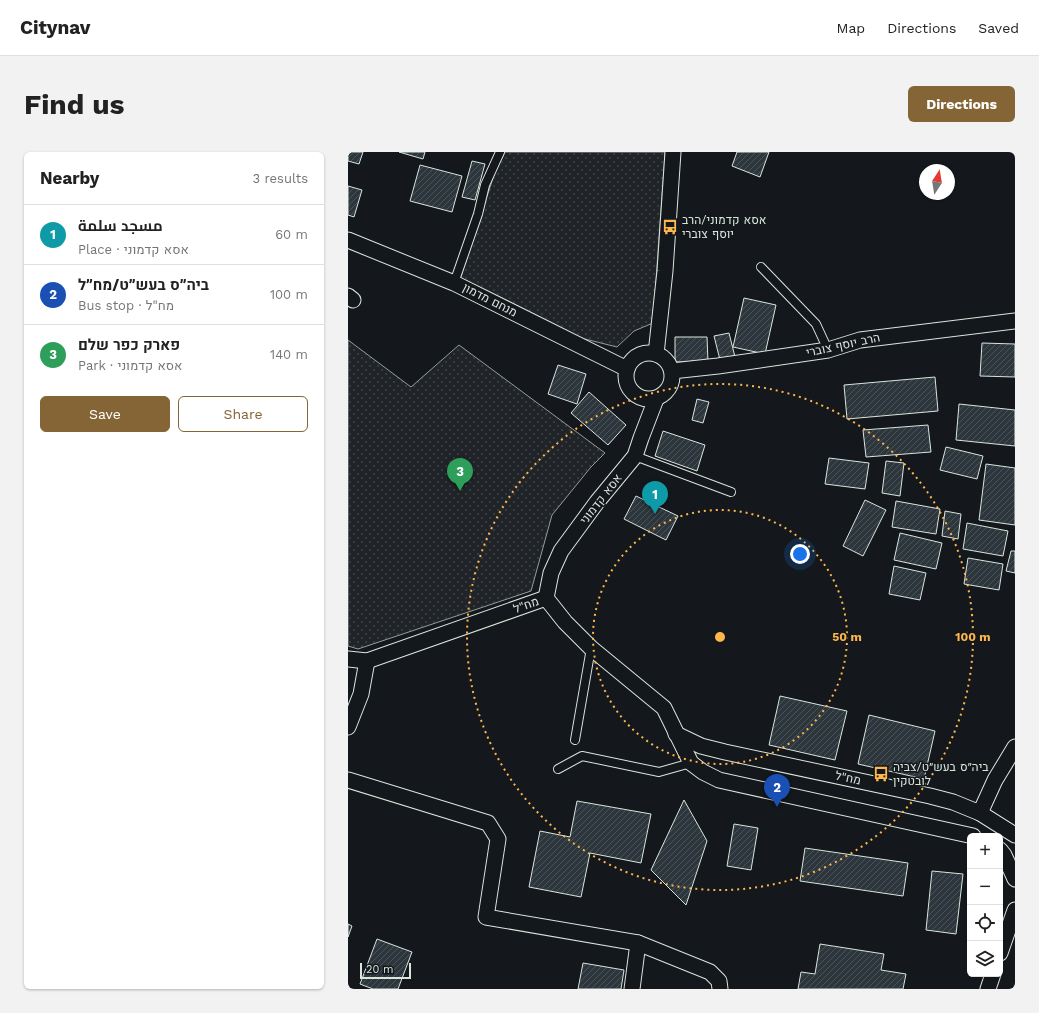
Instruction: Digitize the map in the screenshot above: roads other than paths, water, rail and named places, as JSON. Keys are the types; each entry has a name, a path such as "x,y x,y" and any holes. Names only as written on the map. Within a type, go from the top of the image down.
{"street":[{"path":"656,354 673,152"},
{"name":"מנחם מדמון","path":"348,240 454,283 627,369"},
{"name":"הרב יוסף צוברי","path":"672,372 828,350 860,340 1015,321"},
{"path":"642,354 656,354 667,360 673,378 671,385 662,396 649,400 635,395 630,390 627,383 627,369 630,363 642,354"},
{"name":"אסא קדמוני","path":"546,598 551,573 561,551 597,502 635,456 656,399"},
{"name":"מח\"ל","path":"348,659 367,661 546,598 565,622 591,648 664,708 691,763 703,772 719,780 967,835"},
{"path":"348,727 361,694 367,661"},
{"name":"מח\"ל","path":"676,734 701,746 953,802 980,813 1015,835"},
{"path":"980,813 996,780 1015,747"},
{"path":"348,780 488,823 498,839 486,917 638,943 710,972 719,981 720,989"},
{"path":"1003,843 1015,845"},
{"path":"1003,854 1015,879"},
{"path":"1003,944 1015,910"},
{"path":"632,989 638,943"},
{"path":"988,989 992,977"}],"lane":[{"path":"454,283 478,214 485,185 500,152"},
{"path":"761,267 816,324 828,350"},
{"path":"635,456 731,492"},
{"path":"575,740 591,648"},
{"path":"558,769 582,756 659,772 691,763"}],"place":[{"name":"אסא קדמוני/הרב יוסף צוברי","path":"670,227"},
{"name":"פארק כפר שלם","path":"460,491"},
{"name":"مسجد سلمة","path":"655,514"},
{"name":"ביה״ס בעש״ט/צביה לובטקין","path":"881,774"},
{"name":"ביה״ס בעש״ט/מח״ל","path":"777,807"}]}
